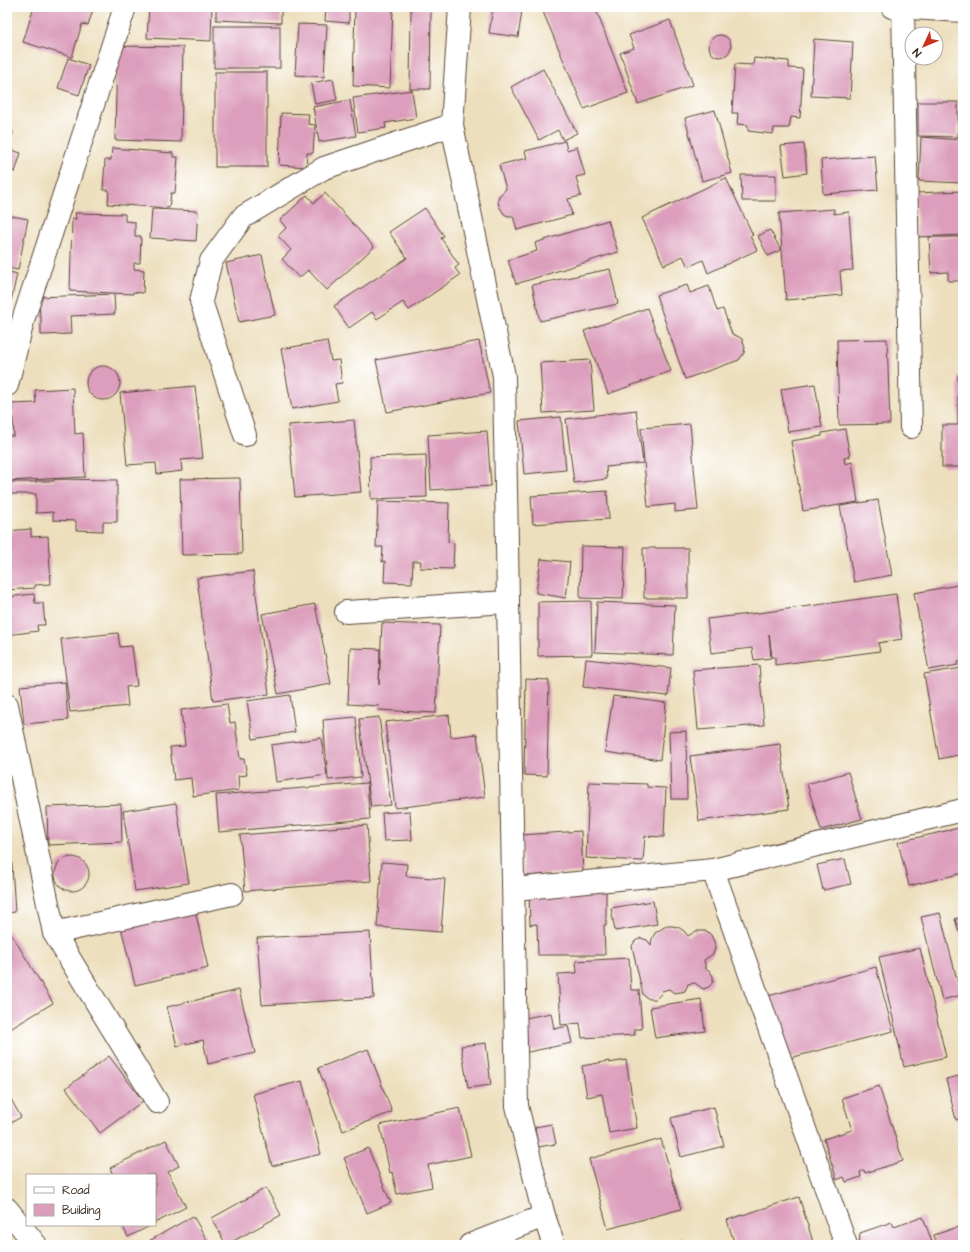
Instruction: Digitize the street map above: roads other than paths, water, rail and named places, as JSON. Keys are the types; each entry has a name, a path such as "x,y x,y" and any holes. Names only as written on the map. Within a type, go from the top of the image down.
{"street":[{"path":"7,385 24,317 125,7"},
{"path":"460,7 452,125 504,376 518,1106 544,1216 554,1245"},
{"path":"910,427 897,7 963,11"},
{"path":"245,436 202,301 211,261 243,217 324,168 452,125"},
{"path":"346,612 508,602"},
{"path":"7,705 54,932 157,1102"},
{"path":"514,889 713,870 963,810"},
{"path":"713,870 846,1245"},
{"path":"54,932 232,894"},
{"path":"7,1209 36,1245"},
{"path":"470,1245 544,1216"}]}
